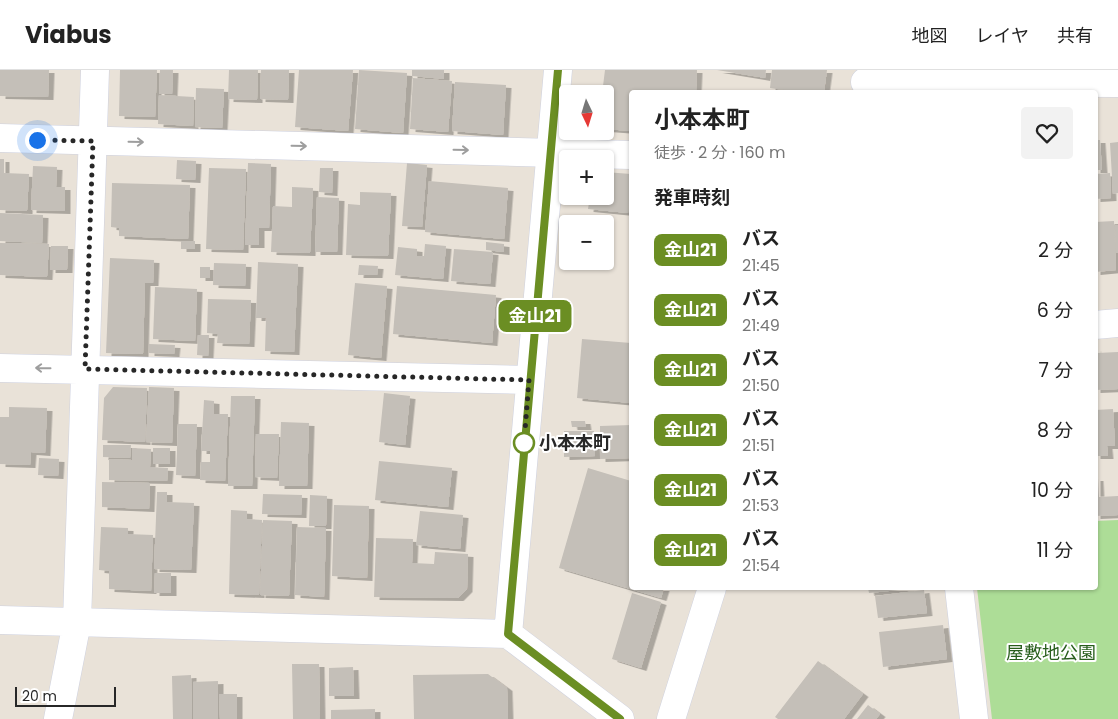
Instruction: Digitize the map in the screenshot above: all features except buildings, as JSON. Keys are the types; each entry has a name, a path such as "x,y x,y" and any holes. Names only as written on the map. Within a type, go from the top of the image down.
{"street":[{"path":"58,719 77,622 95,70"},
{"path":"508,634 529,380 558,70"},
{"path":"865,82 1118,82"},
{"path":"0,138 629,155"},
{"path":"1098,324 1118,323"},
{"path":"0,368 529,380"},
{"path":"671,719 711,590"},
{"path":"959,590 974,719"},
{"path":"0,620 508,634 620,719"}],"green space":[{"name":"屋敷地公園","path":"1118,520 1118,719 992,719 977,590 1098,590 1098,521"}],"bus line":[{"name":"金山21","path":"558,70 529,380 508,634 620,719"}],"place":[{"name":"小本本町","path":"524,443"}],"route":[{"path":"37,140 93,141 85,369 529,380 524,443"}]}
